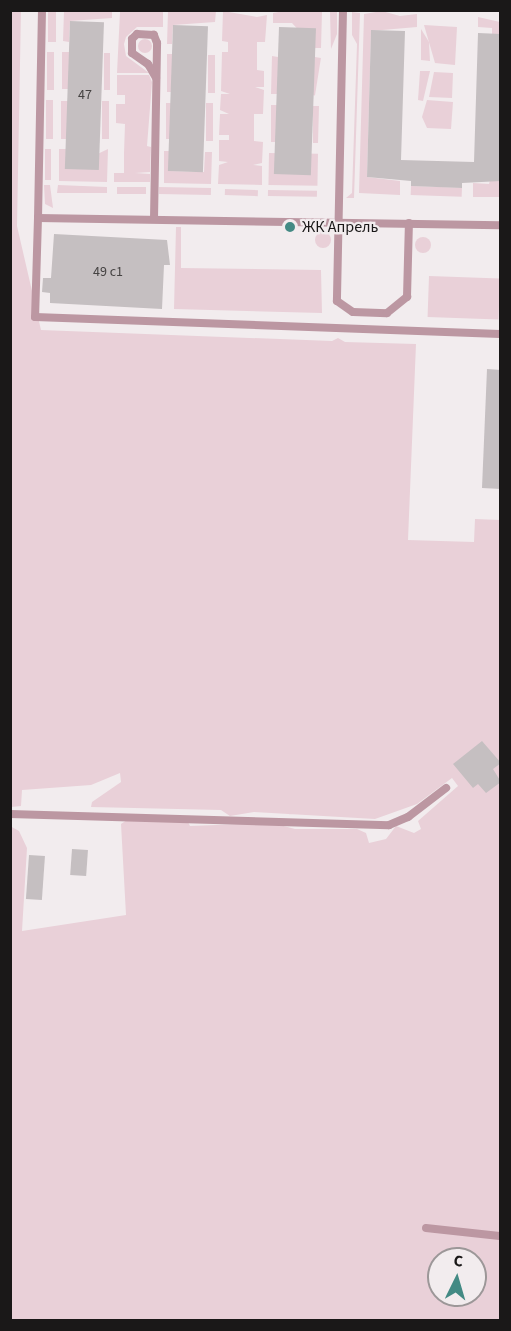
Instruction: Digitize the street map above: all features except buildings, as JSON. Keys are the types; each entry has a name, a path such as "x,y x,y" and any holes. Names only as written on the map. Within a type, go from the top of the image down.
{"lane":[{"path":"42,10 35,317 501,333"},
{"path":"343,10 337,301 354,312 387,314 407,297 410,223"},
{"path":"154,219 156,78 154,35 137,34 132,39 132,53 148,64 156,78"},
{"path":"38,218 501,225"},
{"path":"10,814 389,825 408,817 446,788"},
{"path":"426,1228 501,1236"}],"shaded area":[{"path":"21,10 17,226 41,330 332,341 338,338 345,342 416,344 408,540 474,542 475,519 500,520 500,1320 11,1320 10,826 19,831 27,848 22,931 126,915 121,824 127,820 188,822 190,826 272,823 295,829 357,829 366,833 369,843 386,839 396,826 414,833 421,829 418,821 458,786 452,778 417,804 375,819 254,812 230,816 221,810 91,807 92,802 121,782 120,773 91,785 22,790 21,806 11,807 10,11"},
{"path":"48,11 56,11 56,42 48,42"},
{"path":"64,11 112,11 112,18 70,21 69,42 63,41"},
{"path":"163,11 163,27 137,27 126,37 124,44 126,56 149,73 117,73 120,12"},
{"path":"168,11 216,11 215,22 173,25 172,44 167,44"},
{"path":"223,11 257,17 267,15 265,42 257,42 257,70 264,71 264,87 255,87 264,90 263,114 254,114 254,141 263,142 262,163 253,165 262,166 262,185 218,184 219,165 228,162 219,161 219,140 229,140 229,135 219,135 220,114 229,114 220,110 221,94 230,94 221,91 222,52 228,52 228,42 222,41"},
{"path":"382,11 400,16 417,14 417,27 371,31 367,177 400,181 400,195 359,193 364,14"},
{"path":"322,12 321,48 315,48 292,23 273,23 273,13"},
{"path":"330,12 337,12 337,34 331,49"},
{"path":"352,12 360,13 354,198 346,198 352,193 357,44 352,35"},
{"path":"478,17 500,22 500,34 492,34 492,28 478,27"},
{"path":"424,25 457,27 455,65 435,63"},
{"path":"421,29 429,42 430,61 421,60"},
{"path":"142,39 148,39 152,46 148,53 142,53 138,49 138,43"},
{"path":"47,52 54,52 54,90 47,90"},
{"path":"62,52 69,52 69,89 62,89"},
{"path":"104,53 110,53 110,90 104,90"},
{"path":"167,54 172,54 172,92 167,92"},
{"path":"208,55 215,55 215,93 208,93"},
{"path":"272,56 278,57 278,94 271,94"},
{"path":"315,57 321,58 315,95 309,95"},
{"path":"420,71 430,71 423,101 418,100"},
{"path":"434,72 453,73 452,98 429,97"},
{"path":"117,75 149,75 152,82 147,146 151,147 150,172 135,173 150,174 150,182 114,182 114,173 124,173 125,124 116,123 116,104 125,104 125,95 117,95"},
{"path":"46,100 53,100 53,139 46,139"},
{"path":"427,100 453,102 451,129 427,128 422,117"},
{"path":"61,101 68,101 68,139 61,139"},
{"path":"102,101 109,101 109,139 102,139"},
{"path":"166,103 171,103 171,139 166,139"},
{"path":"206,103 213,103 213,141 206,141"},
{"path":"271,105 277,105 277,142 271,142"},
{"path":"313,106 319,106 318,143 313,143"},
{"path":"45,149 51,149 51,180 45,180"},
{"path":"59,149 66,149 66,169 108,149 107,182 59,181"},
{"path":"164,151 170,151 169,171 204,172 205,152 212,152 211,184 164,183"},
{"path":"269,153 318,154 317,186 268,185"},
{"path":"490,180 500,181 500,197 473,197 473,183 489,184"},
{"path":"44,185 50,185 53,208 45,204"},
{"path":"58,185 107,187 107,193 57,193"},
{"path":"411,186 462,188 462,197 411,195"},
{"path":"117,187 146,187 146,194 117,194"},
{"path":"159,187 211,188 211,195 159,194"},
{"path":"225,189 258,190 258,196 225,195"},
{"path":"268,190 317,191 317,197 268,196"},
{"path":"176,227 181,227 181,268 321,270 322,313 174,309"},
{"path":"320,232 326,232 331,240 329,246 320,248 315,243 315,237"},
{"path":"420,237 426,237 431,245 429,251 420,253 415,248 415,242"},
{"path":"429,276 500,278 499,319 428,317"}],"place":[{"name":"ЖК Апрель","path":"290,227"}]}
